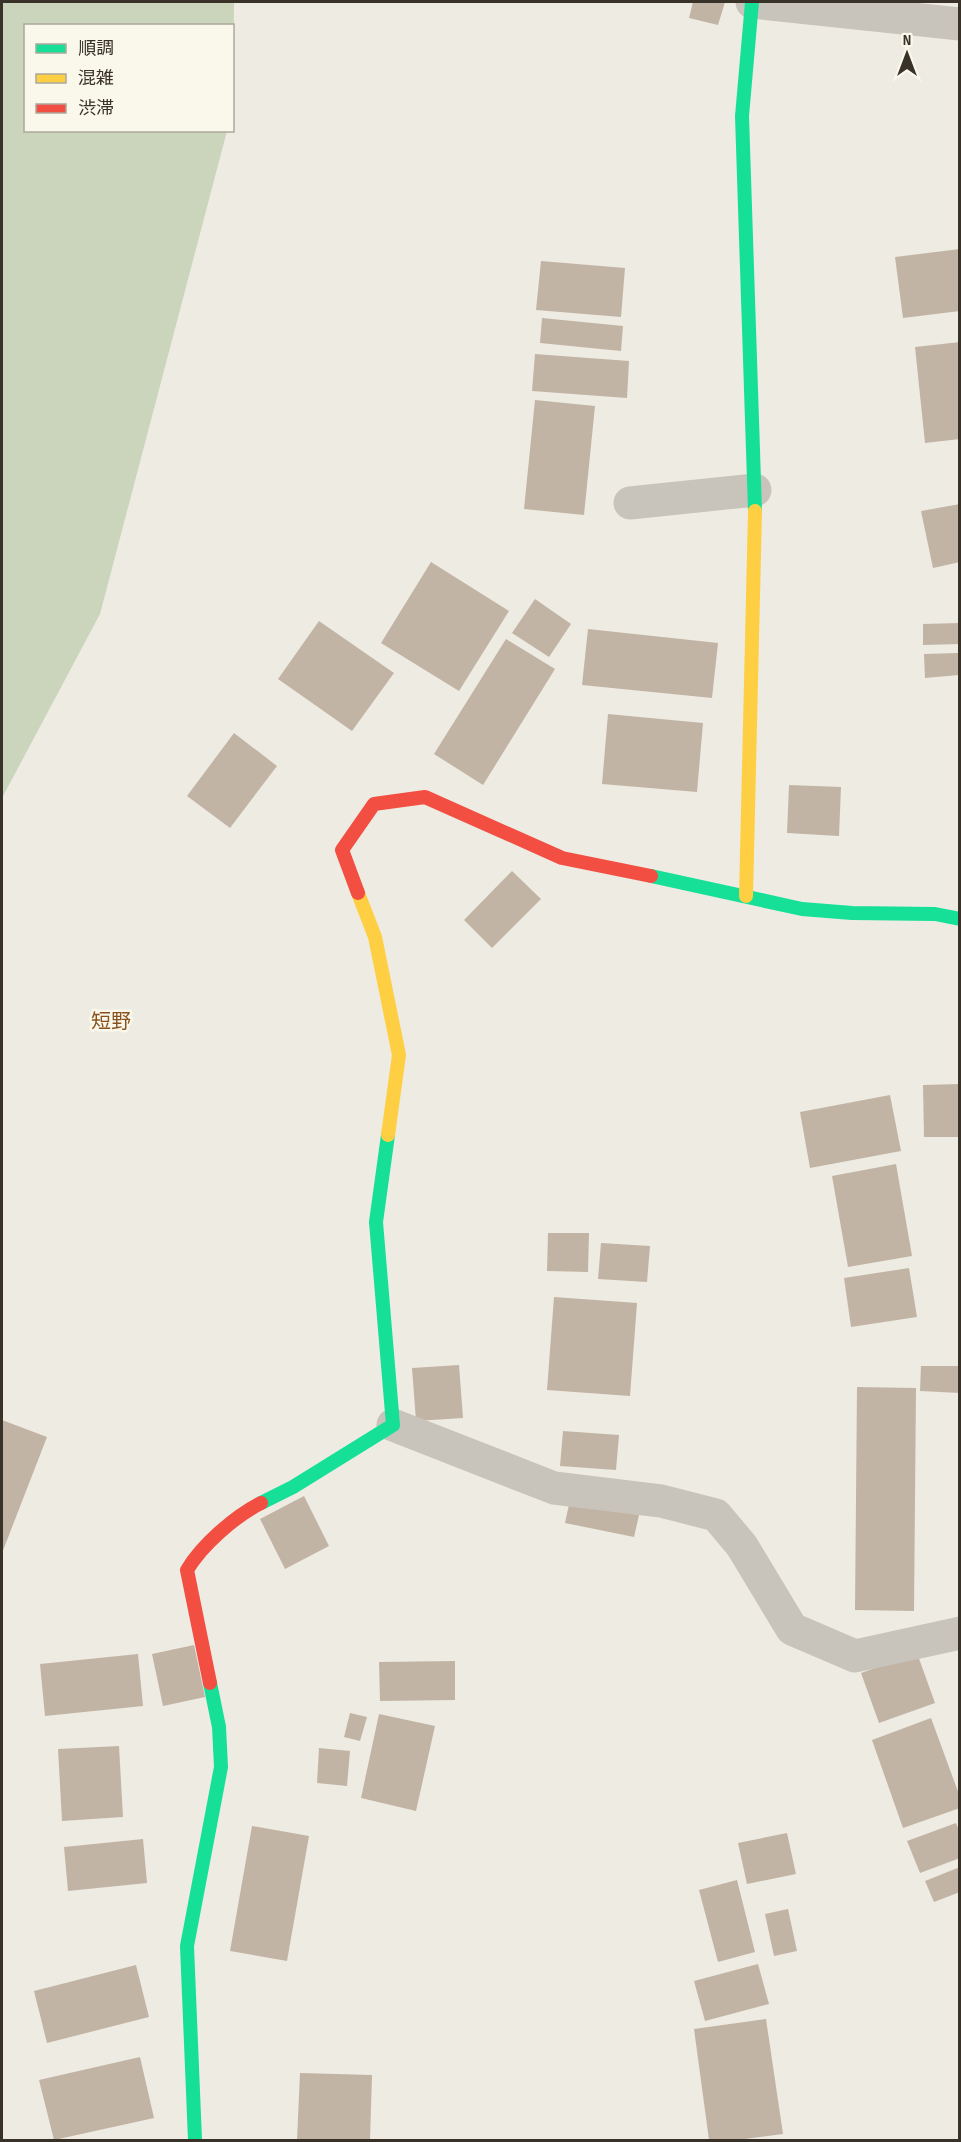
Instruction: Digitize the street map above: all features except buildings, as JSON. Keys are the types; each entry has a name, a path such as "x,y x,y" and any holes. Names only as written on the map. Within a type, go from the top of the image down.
{"street":[{"path":"747,896 755,490 742,116 752,2 960,24"},
{"path":"630,503 755,490"},
{"path":"393,1425 376,1222 399,1055 375,937 342,850 374,804 425,797 561,858 801,909 852,913 935,914 960,919"},
{"path":"393,1425 554,1488 661,1501 716,1515 742,1546 792,1629 855,1656 960,1633"},
{"path":"195,2140 187,1946 221,1767 219,1727 187,1569 196,1555 248,1510 293,1487 393,1425"}],"green space":[{"path":"2,2 234,2 234,24 24,24 24,132 227,132 100,614 2,798"}],"traffic: fast":[{"path":"752,2 742,116 755,511"},
{"path":"651,876 802,909 852,913 935,914 960,919"},
{"path":"261,1503 293,1487 393,1425 376,1222 388,1135"},
{"path":"195,2140 187,1946 221,1767 219,1727 210,1683"}],"traffic: slow":[{"path":"746,896 755,511"},
{"path":"358,893 375,937 399,1055 388,1135"}],"traffic: jam":[{"path":"358,893 342,850 374,804 425,797 562,858 651,876"},
{"path":"210,1683 187,1570 193,1560 220,1532 261,1503"}],"district":[{"name":"短野","path":"111,1021"}]}
